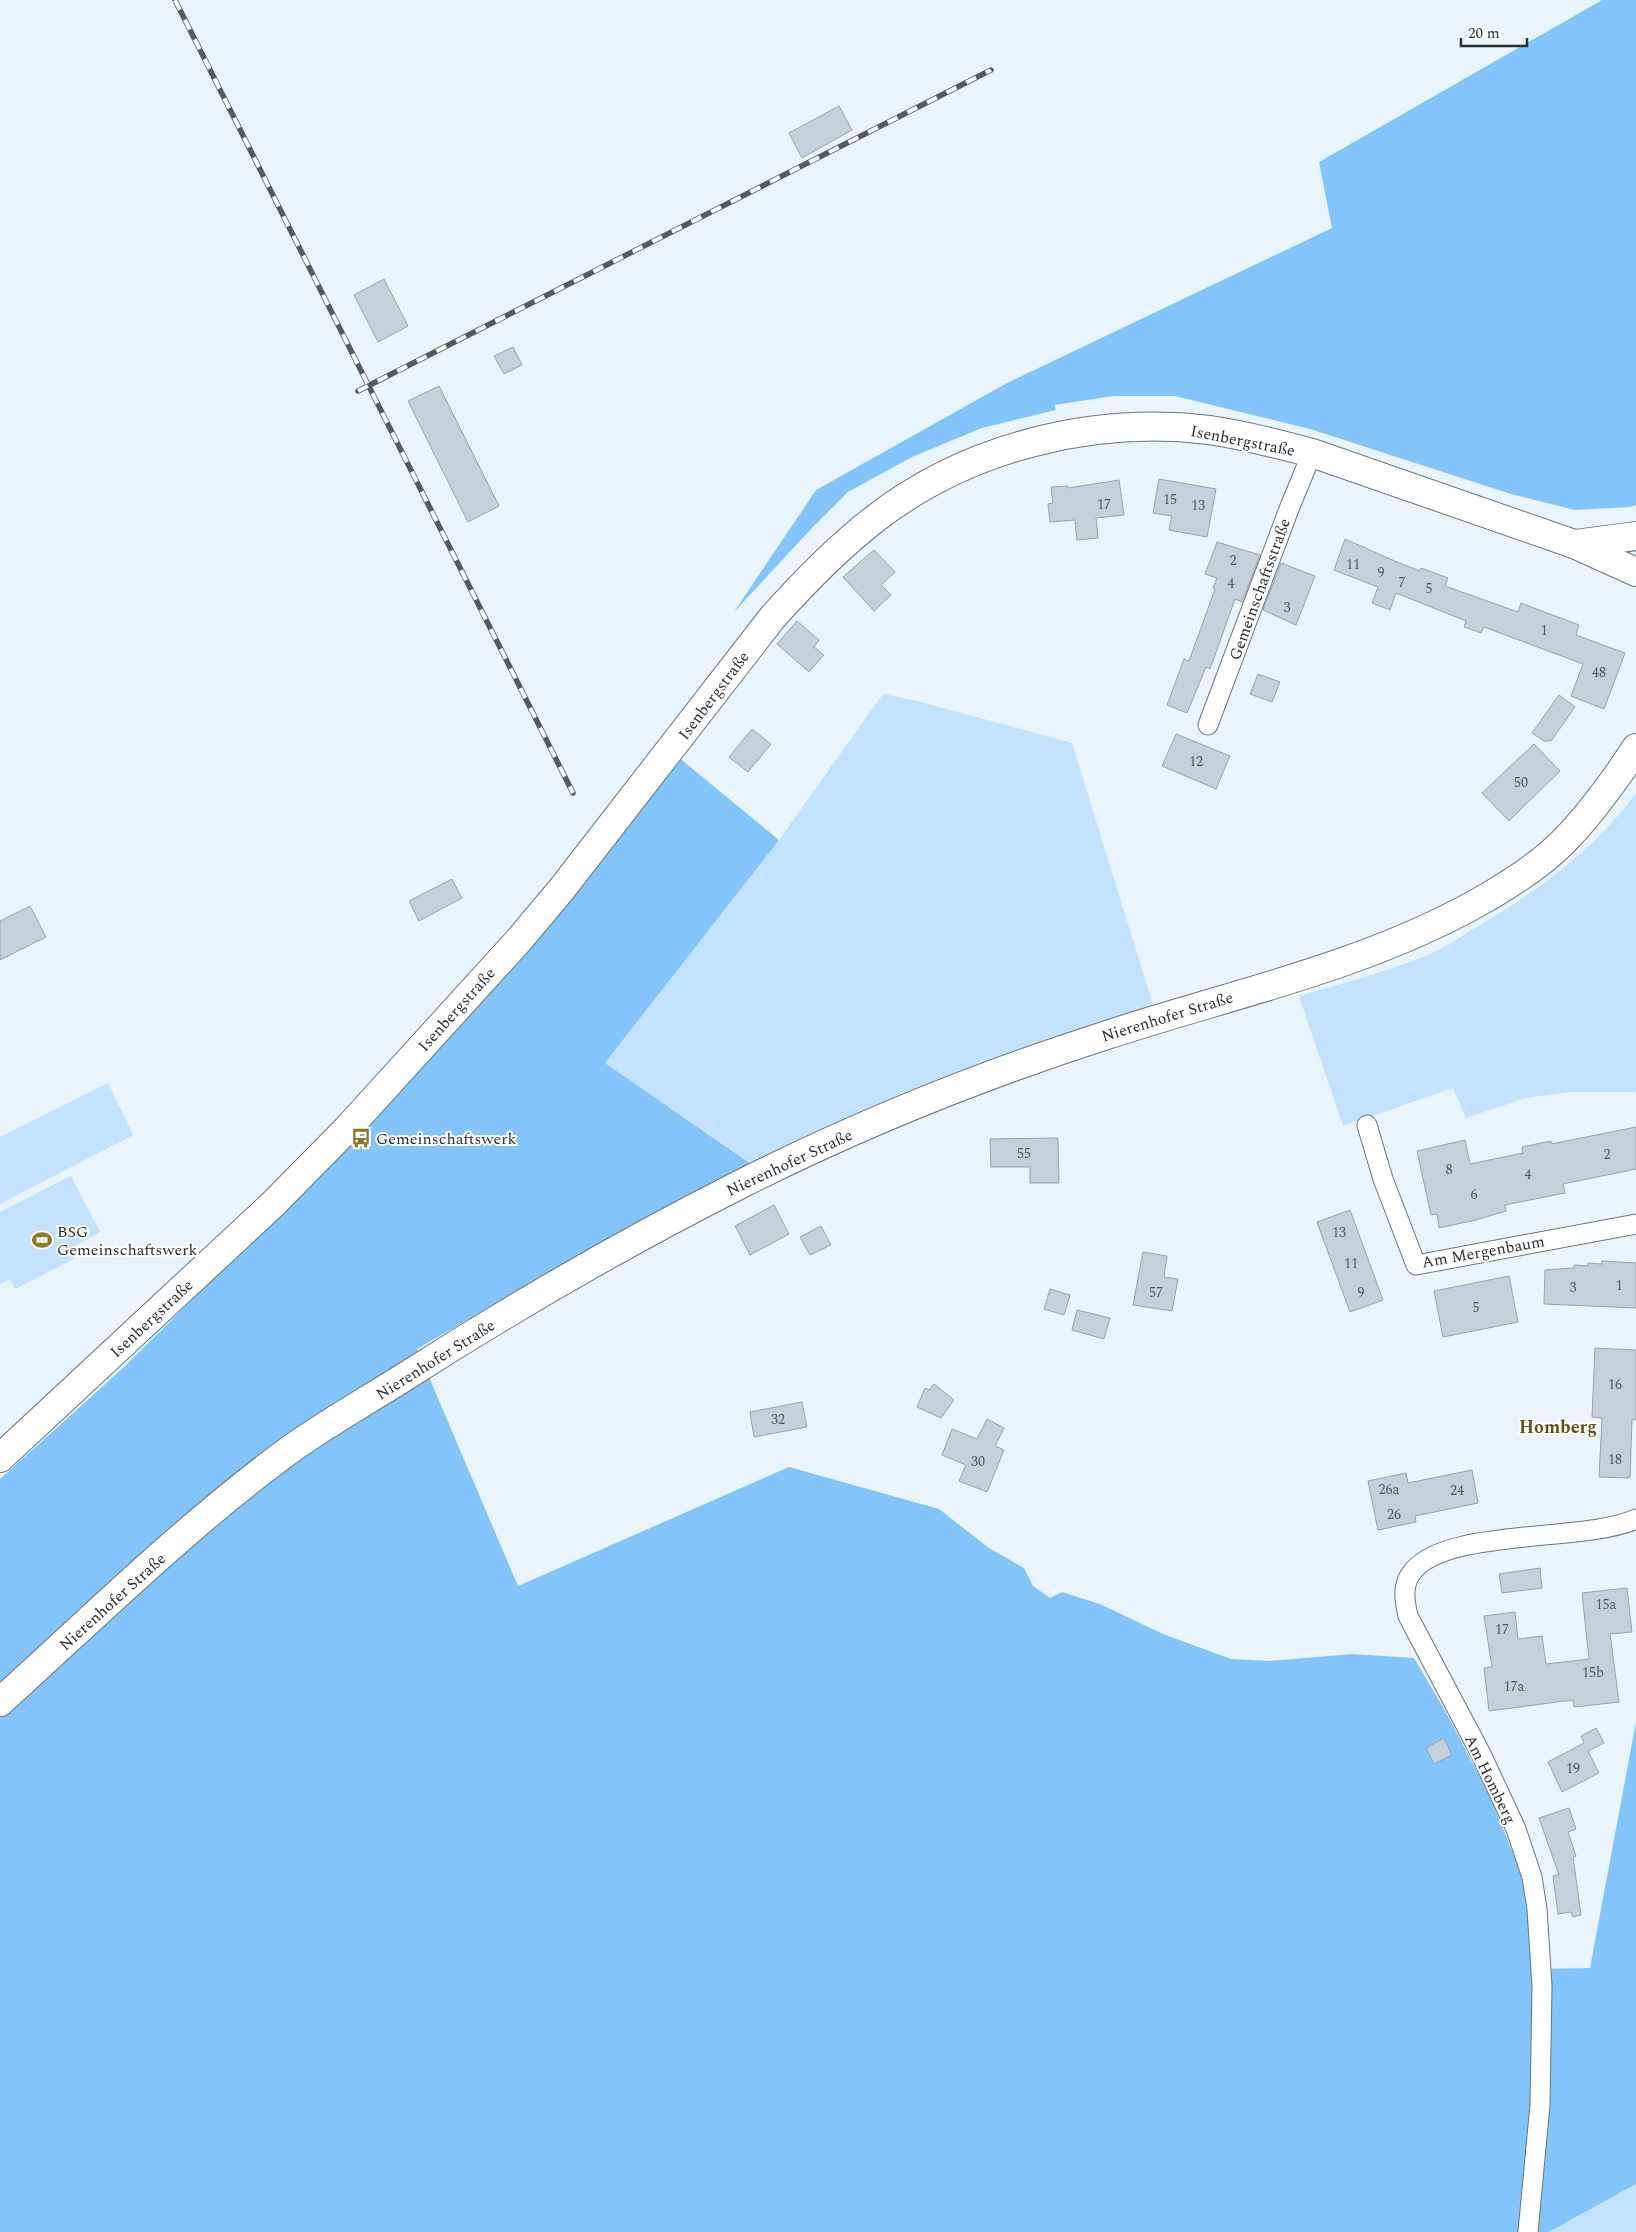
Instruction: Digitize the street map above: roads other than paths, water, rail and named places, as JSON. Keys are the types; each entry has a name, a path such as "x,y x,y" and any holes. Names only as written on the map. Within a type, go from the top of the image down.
{"main road":[{"name":"Isenbergstraße","path":"0,1458 272,1206 347,1129 519,940 561,890 772,618 820,566 877,517 939,479 985,458 1031,443 1090,431 1152,427 1209,430 1269,442 1312,454 1574,544 1636,572"},
{"path":"1574,544 1636,536"},
{"name":"Nierenhofer Straße","path":"0,1702 230,1497 288,1451 573,1274 778,1165 926,1102 1032,1060 1338,964 1404,940 1509,885 1563,842 1611,786 1636,748"}],"street":[{"name":"Gemeinschaftsstraße","path":"1208,725 1289,509 1312,454"},
{"name":"Am Mergenbaum","path":"1366,1125 1383,1179 1416,1265 1636,1224"},
{"name":"Am Homberg","path":"1528,2232 1540,2105 1542,1986 1537,1909 1532,1877 1516,1830 1481,1754 1408,1616 1405,1590 1414,1570 1427,1559 1445,1551 1482,1544 1609,1527 1636,1519"}],"railway":[{"path":"175,0 573,793"},
{"path":"358,391 991,70"}],"place":[{"name":"Gemeinschaftswerk","path":"361,1138"},
{"name":"BSG Gemeinschaftswerk","path":"42,1240"}],"district":[{"name":"Homberg","path":"1558,1427"}]}
